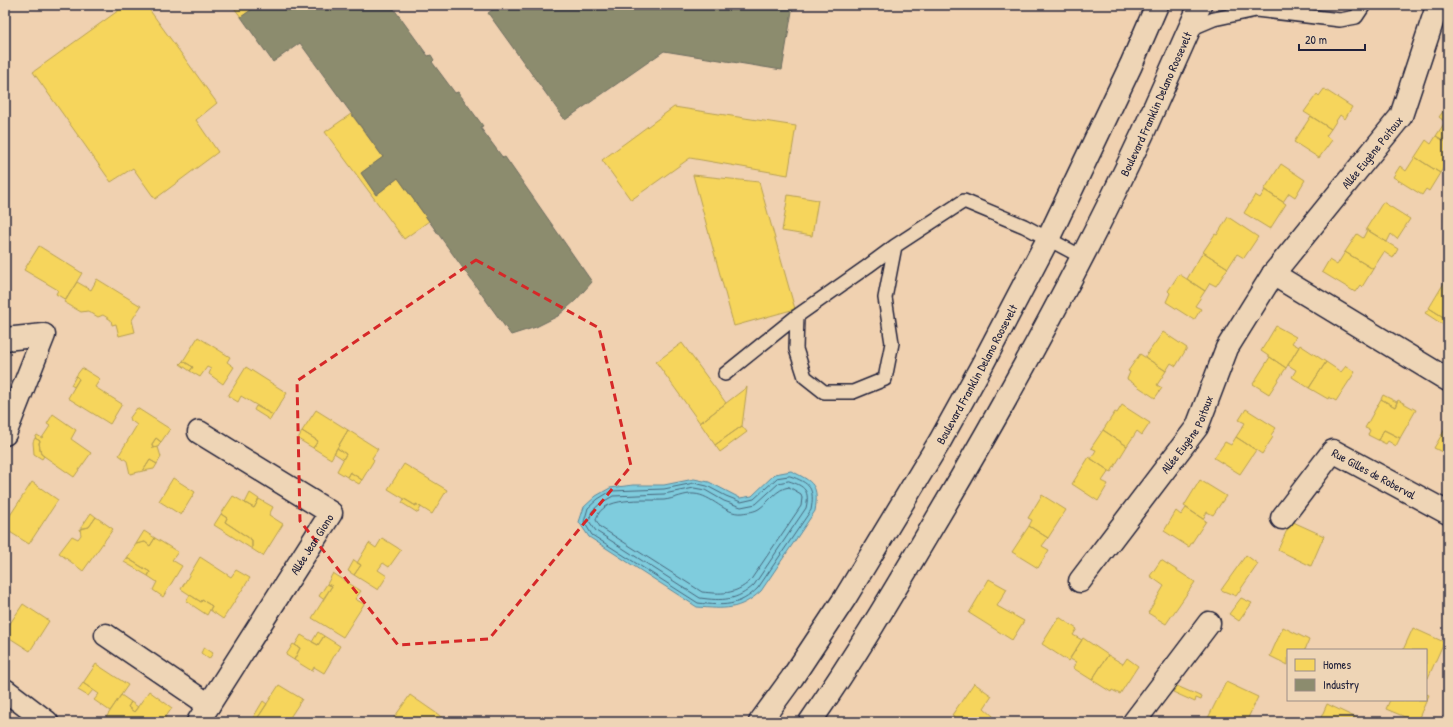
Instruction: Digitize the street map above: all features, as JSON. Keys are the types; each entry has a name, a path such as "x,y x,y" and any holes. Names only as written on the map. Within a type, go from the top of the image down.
{"street":[{"name":"Boulevard Franklin Delano Roosevelt","path":"760,722 792,678 845,598 940,441 982,365 1048,239 1131,65 1157,5"},
{"name":"Boulevard Franklin Delano Roosevelt","path":"810,722 879,618 1015,384 1082,257 1143,133 1200,5"},
{"name":"Allée Eugène Poitoux","path":"1080,581 1197,427 1227,348 1273,274 1400,116 1436,10"},
{"path":"1273,274 1448,380"},
{"path":"5,338 44,335 5,434"},
{"name":"Allée Jean Giono","path":"106,634 203,714 331,513 199,432"},
{"name":"Rue Gilles de Roberval","path":"1282,518 1333,451 1448,512"},
{"path":"1134,722 1210,623"},
{"path":"5,690 47,722"}],"lane":[{"path":"1188,30 1214,19 1258,8 1340,20 1356,18 1364,5"},
{"path":"725,374 797,316 895,246 964,201 1024,226 1082,257"},
{"path":"797,316 796,349 805,377 824,392 853,392 885,379 892,343 884,298 895,246"}],"highlighted area":[{"path":"476,260 599,328 631,466 489,639 398,645 300,521 297,381"}],"water":[{"path":"791,471 805,478 813,485 816,495 815,511 761,591 746,602 731,607 697,607 589,537 579,522 584,507 596,496 610,488 633,485 664,485 694,479 709,482 740,498 752,496 775,474"}],"building: Homes":[{"path":"126,5 146,5 217,103 196,120 218,152 155,199 133,168 111,182 33,72"},
{"path":"232,5 258,5 241,17"},
{"path":"1324,89 1352,107 1345,119 1340,115 1331,129 1304,112 1317,94 1319,96"},
{"path":"1447,106 1448,143 1436,136 1445,122 1439,117"},
{"path":"674,107 796,126 788,175 690,158 631,200 602,160"},
{"path":"351,114 383,157 361,173 376,195 398,178 429,221 404,239 325,132"},
{"path":"1311,116 1331,129 1326,136 1332,140 1319,158 1294,142"},
{"path":"1436,136 1448,143 1448,161 1440,173 1415,157 1426,140 1431,144"},
{"path":"1415,157 1440,173 1429,191 1426,189 1422,195 1393,177 1400,166 1406,171"},
{"path":"1281,164 1305,180 1295,197 1289,193 1283,202 1264,190"},
{"path":"693,175 759,182 795,309 734,326"},
{"path":"1265,190 1286,204 1270,229 1244,213 1255,195 1260,198"},
{"path":"788,195 818,200 812,236 782,231"},
{"path":"1383,202 1410,219 1397,239 1391,234 1387,242 1366,229"},
{"path":"1228,217 1258,237 1244,258 1237,254 1228,268 1203,252 1215,234 1217,235"},
{"path":"1367,230 1398,249 1393,258 1384,252 1373,269 1345,252 1357,234 1363,238"},
{"path":"39,246 82,273 66,300 56,294 58,290 24,270"},
{"path":"1203,252 1228,268 1216,286 1210,283 1205,291 1187,279"},
{"path":"1345,252 1373,269 1362,287 1360,285 1355,292 1322,272 1329,260 1337,265"},
{"path":"1179,274 1205,291 1195,306 1201,309 1194,320 1166,302 1170,293 1168,291"},
{"path":"97,279 141,306 132,320 135,332 119,336 116,324 112,325 111,320 103,315 98,317 88,311 81,312 64,302 77,282 91,290"},
{"path":"1444,283 1448,286 1448,320 1429,308"},
{"path":"1429,308 1448,320 1445,326 1425,313"},
{"path":"1276,326 1296,337 1292,343 1299,347 1286,368 1261,351"},
{"path":"1163,332 1187,348 1176,366 1171,363 1166,371 1145,357"},
{"path":"198,337 230,357 227,362 234,367 223,384 209,374 211,369 207,367 200,377 190,371 193,367 183,361"},
{"path":"682,343 726,403 700,423 656,362"},
{"path":"1300,345 1326,362 1309,388 1292,377 1296,370 1288,365"},
{"path":"1140,354 1166,371 1157,385 1162,388 1155,398 1127,379 1130,372 1128,371"},
{"path":"1270,357 1286,368 1269,394 1253,384"},
{"path":"183,361 193,367 190,371 180,364"},
{"path":"1326,362 1341,372 1346,366 1355,372 1336,401 1329,397 1328,399 1309,388"},
{"path":"246,367 287,393 273,415 241,396 238,402 228,396"},
{"path":"82,368 100,379 95,387 122,404 110,424 68,398 79,379 76,376"},
{"path":"76,376 79,379 74,387 71,385"},
{"path":"747,387 742,426 715,445 700,423"},
{"path":"1383,395 1397,402 1395,407 1381,399"},
{"path":"1381,399 1395,407 1398,400 1416,410 1400,438 1384,430 1378,440 1368,435 1370,430 1365,428"},
{"path":"1122,405 1150,423 1142,435 1137,431 1127,446 1103,430 1115,412 1117,413"},
{"path":"256,406 273,415 270,420 254,410"},
{"path":"137,408 170,429 161,442 156,438 152,444 153,448 158,447 161,457 157,464 150,460 143,471 130,474 127,461 119,455 137,425 129,419"},
{"path":"1246,409 1276,428 1271,435 1273,437 1262,454 1236,437 1245,423 1239,420"},
{"path":"316,410 348,430 331,459 313,448 318,441 302,431"},
{"path":"53,414 76,430 71,439 91,453 74,477 41,454 40,441 35,438 37,435 42,438 50,426 47,424"},
{"path":"1448,424 1448,455 1434,448"},
{"path":"742,426 747,432 720,452 715,445"},
{"path":"348,430 378,449 372,458 374,460 362,480 350,472 347,477 337,471 346,454 337,448"},
{"path":"1103,430 1127,446 1111,472 1091,459 1096,450 1091,448"},
{"path":"1384,430 1400,438 1396,446 1388,441 1386,444 1378,440"},
{"path":"302,431 318,441 313,448 298,439"},
{"path":"1236,437 1256,450 1240,474 1214,458 1225,442 1231,445"},
{"path":"35,438 40,441 41,454 44,456 42,459 34,454 33,442"},
{"path":"156,438 161,442 158,447 153,448 152,444"},
{"path":"337,448 346,454 343,459 334,453"},
{"path":"1089,457 1109,471 1102,481 1108,484 1098,501 1072,484"},
{"path":"150,460 157,464 154,469 143,471"},
{"path":"404,464 447,490 432,514 388,489"},
{"path":"350,472 362,480 359,484 347,477"},
{"path":"173,478 195,492 181,515 159,501"},
{"path":"1200,480 1226,496 1213,515 1207,512 1203,519 1184,506"},
{"path":"32,482 58,500 29,544 5,529 5,523"},
{"path":"250,493 259,499 254,508 245,503"},
{"path":"1042,495 1066,510 1048,538 1029,526 1032,520 1028,518"},
{"path":"233,496 254,508 259,499 273,507 269,515 283,524 263,556 252,549 252,540 225,522 227,518 221,514"},
{"path":"404,499 416,506 416,504 421,507 418,513 402,503"},
{"path":"1186,508 1206,521 1189,547 1164,531 1176,511 1181,515"},
{"path":"91,513 96,517 89,527 80,529"},
{"path":"221,514 227,518 225,522 252,540 252,549 214,525"},
{"path":"96,517 113,529 83,571 59,553 72,536 78,539 81,535 80,529 89,527"},
{"path":"1291,521 1324,536 1311,566 1278,550"},
{"path":"1029,526 1048,538 1042,546 1049,550 1038,568 1012,552"},
{"path":"144,531 155,538 150,546 145,542 136,544"},
{"path":"155,538 178,552 172,560 182,566 163,597 153,590 157,582 148,576 150,572 127,558 136,544 145,542 150,546"},
{"path":"382,538 401,550 389,567 383,563 378,570 387,576 378,590 354,575 361,565 357,563 369,543 376,548"},
{"path":"1246,555 1258,564 1236,596 1221,590"},
{"path":"200,557 231,577 236,570 250,578 223,619 210,610 212,606 202,600 201,602 181,589"},
{"path":"127,558 150,572 148,576 124,562"},
{"path":"354,560 361,565 354,575 348,571"},
{"path":"1161,560 1195,582 1166,624 1148,613 1164,586 1150,576"},
{"path":"333,573 361,591 355,599 364,604 343,637 312,618 332,586 327,584"},
{"path":"989,579 1007,589 997,606 1024,621 1012,640 969,613"},
{"path":"327,584 332,586 323,599 319,596"},
{"path":"190,595 201,602 202,600 212,606 207,615 186,601"},
{"path":"1241,598 1252,603 1239,621 1229,614"},
{"path":"23,604 49,621 30,651 5,635 5,631"},
{"path":"1059,617 1077,629 1073,635 1082,640 1068,661 1042,644"},
{"path":"1283,627 1309,640 1305,649 1287,649 1287,664 1270,656"},
{"path":"1413,628 1444,642 1428,678 1427,649 1403,649"},
{"path":"318,632 324,636 318,645 312,642"},
{"path":"301,635 318,645 324,636 340,646 324,673 314,667 312,671 294,660 300,648 295,645"},
{"path":"1083,638 1108,655 1092,680 1073,668 1076,662 1070,659"},
{"path":"293,644 300,648 294,660 286,655"},
{"path":"204,647 213,653 209,659 201,653"},
{"path":"1108,655 1123,664 1127,658 1138,666 1120,694 1112,690 1111,692 1092,680"},
{"path":"96,664 128,685 110,711 94,700 99,694 83,683"},
{"path":"1226,682 1258,697 1246,722 1206,722"},
{"path":"83,683 93,690 88,696 78,690"},
{"path":"974,683 992,696 984,708 993,716 989,722 950,722 954,716 952,715"},
{"path":"279,685 302,699 286,722 255,722"},
{"path":"1177,686 1202,697 1201,700 1196,698 1195,702 1173,692"},
{"path":"149,691 172,708 162,722 108,722 105,719 121,695 131,702 128,707 134,712"},
{"path":"410,695 449,722 391,722"},
{"path":"263,701 267,704 255,722 252,722 251,721"},
{"path":"1390,701 1426,701 1417,722 1386,709"},
{"path":"131,702 138,707 134,712 128,707"},
{"path":"1327,704 1365,722 1319,722"}],"building: Industry":[{"path":"258,5 391,5 428,56 431,55 434,60 432,62 455,93 458,92 483,126 480,127 503,158 505,157 592,282 576,300 558,316 536,327 511,335 398,178 376,195 361,173 383,157 300,43 273,62 241,17"},
{"path":"499,5 793,5 782,70 664,51 565,120 488,13"}]}
